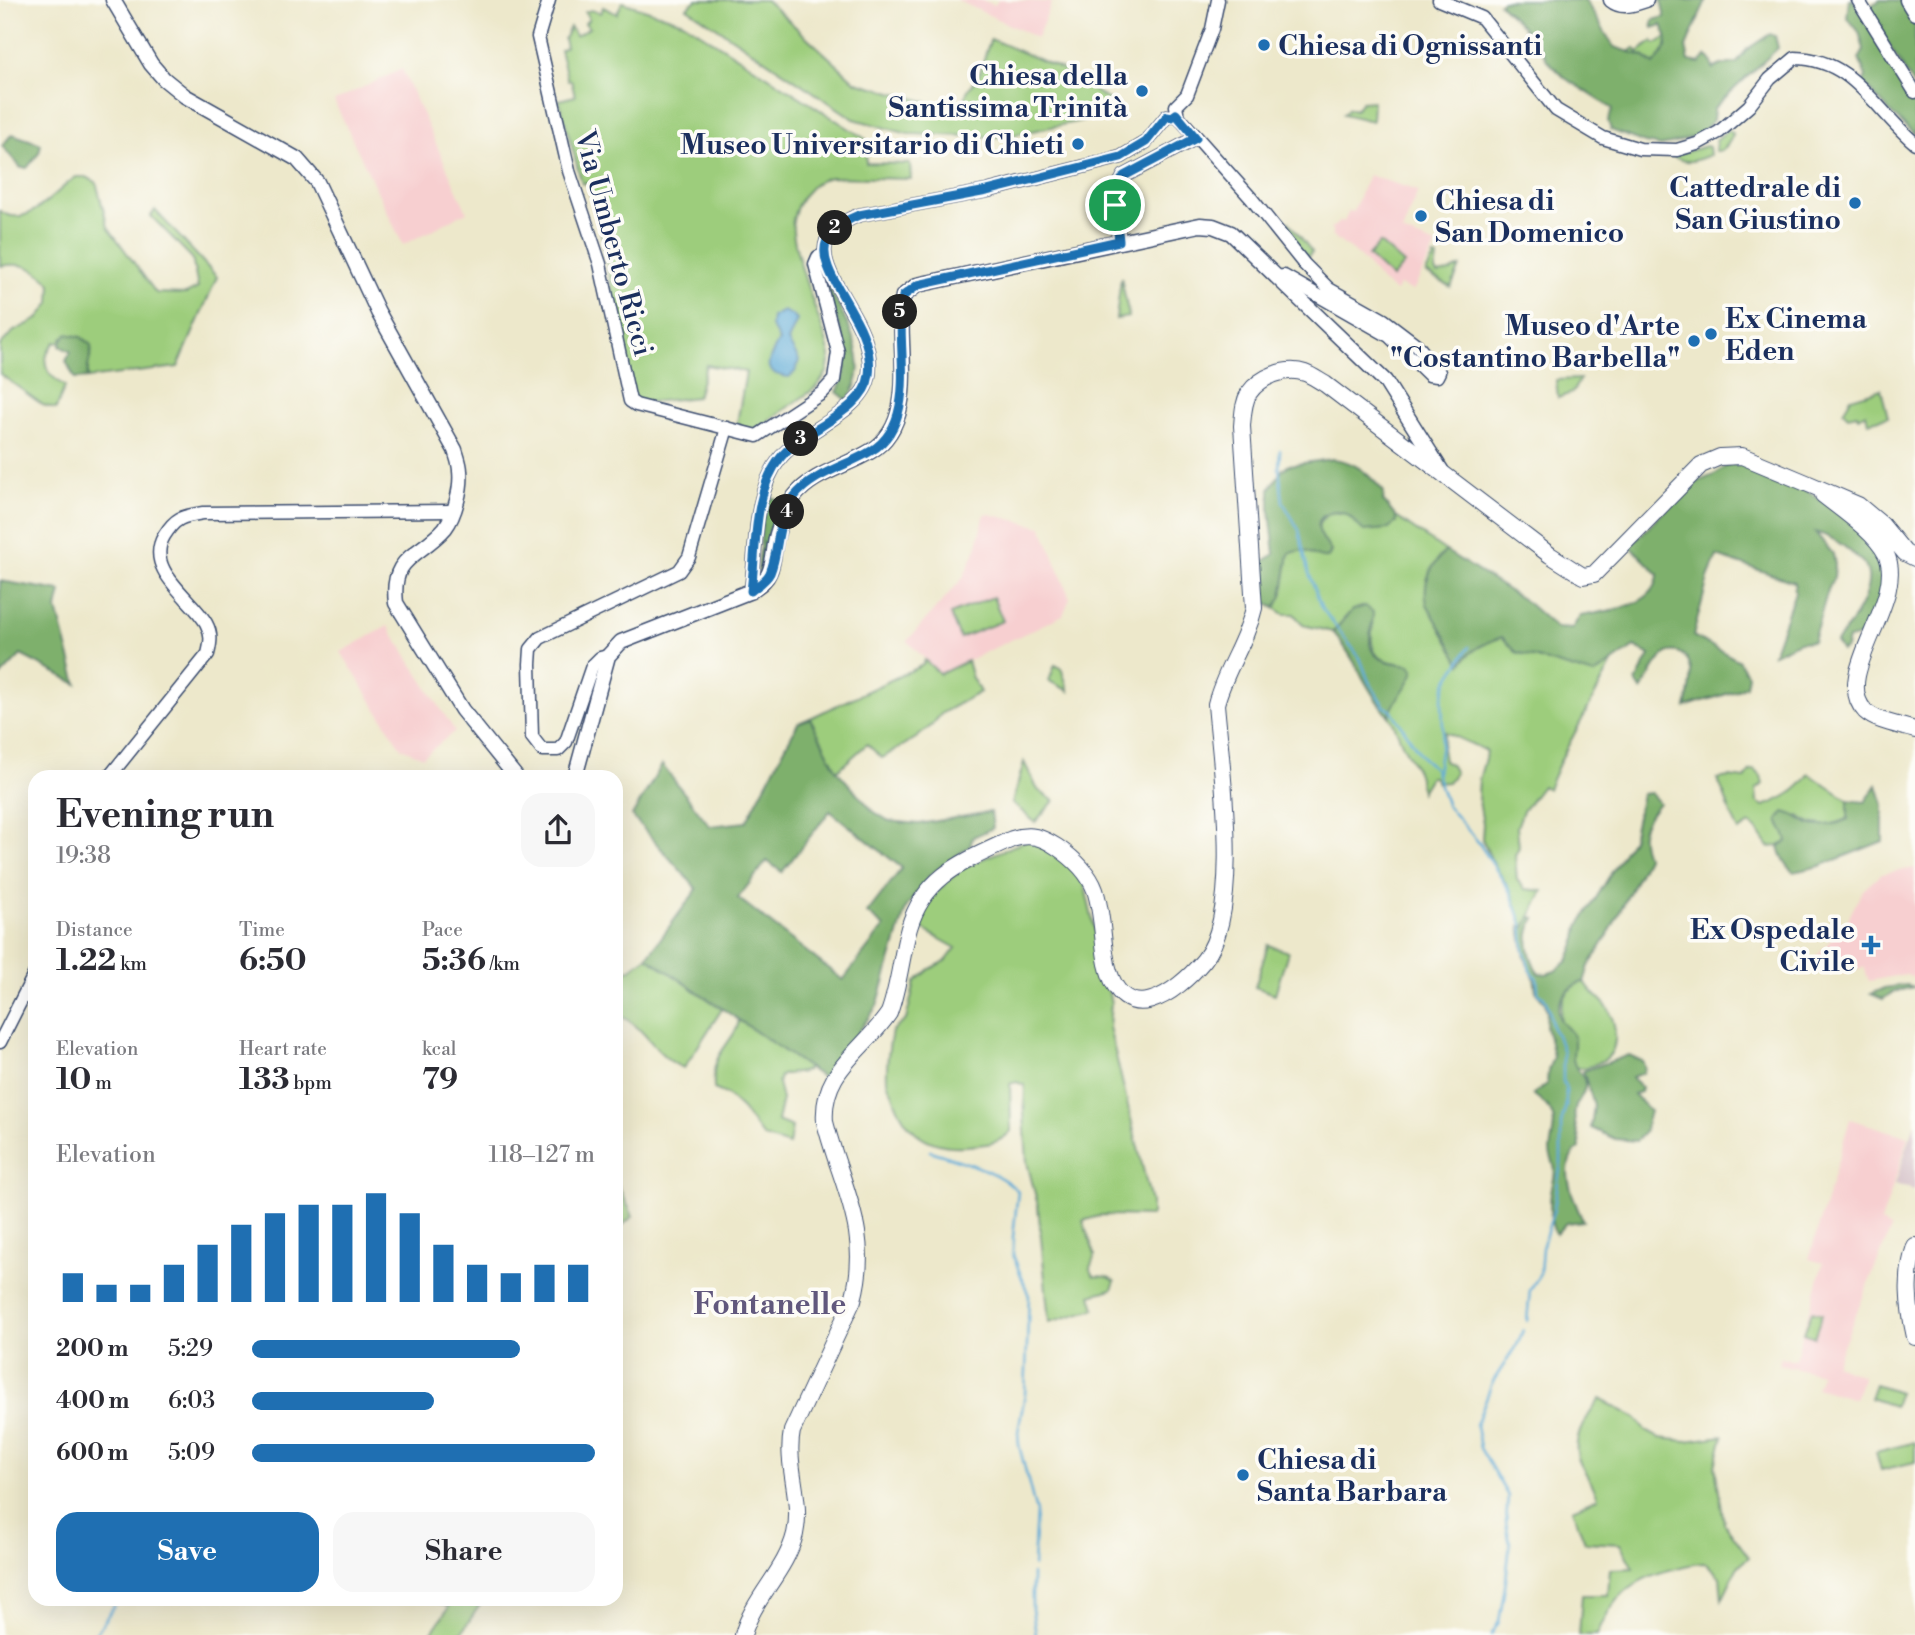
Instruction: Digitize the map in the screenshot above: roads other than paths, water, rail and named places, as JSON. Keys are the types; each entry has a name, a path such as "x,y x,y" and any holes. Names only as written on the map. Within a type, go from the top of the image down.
{"main road":[{"path":"113,0 151,64 164,79 184,96 298,159 317,183 378,312 455,450 460,478 453,511 443,530 398,569 395,584 396,603 462,710 510,770"},
{"path":"1611,0 1624,6 1646,0"},
{"path":"1907,0 1915,13"},
{"path":"577,770 608,656 621,642 751,591 769,574 778,531 794,497 814,480 874,450 889,433 898,415 903,387 899,315 903,296 918,285 1119,241 1200,225 1213,226 1231,233 1385,380 1444,474"},
{"path":"743,1635 751,1613 784,1562 794,1536 799,1507 790,1453 792,1431 853,1300 859,1280 856,1220 825,1122 827,1091 836,1073 881,1026 889,1013 909,929 916,908 926,891 957,865 1013,839 1022,836 1042,838 1081,867 1091,882 1098,904 1107,966 1118,990 1138,1002 1148,1002 1168,995 1207,957 1218,935 1226,897 1227,851 1216,704 1222,684 1248,633 1254,608 1242,426 1243,408 1250,392 1265,378 1285,371 1303,372 1325,384 1550,555 1583,576 1594,574 1701,465 1720,457 1742,456 1858,505 1882,525 1905,553 1915,558"},
{"path":"1804,482 1869,533 1886,555 1891,575 1890,584 1864,650 1857,690 1863,709 1868,714 1915,730"},
{"path":"1915,1246 1909,1263 1908,1309 1915,1337"}],"street":[{"name":"Via Umberto Ricci","path":"549,0 538,37 569,171 600,264 630,401 636,405 727,428"},
{"path":"751,591 757,521 767,479 781,456 858,398 869,380 870,357 867,344 833,280 825,256 825,245 829,236 838,225 859,215 987,191 1121,157 1146,142 1187,95 1212,29 1218,0"},
{"path":"1439,0 1482,18 1550,104 1603,138 1640,149 1677,150 1698,144 1734,120 1779,71 1795,58 1815,58 1849,74 1915,143"},
{"path":"1858,0 1915,92"},
{"path":"1173,112 1251,198 1304,264 1329,289 1384,320 1417,345 1439,372 1437,376 1429,375 1389,336 1284,276 1276,277"},
{"path":"1119,241 1115,205 1117,186 1124,176 1196,138"},
{"path":"608,656 600,658 592,666 566,742 558,750 542,750 532,737 530,664 533,645 540,638 679,571 689,556 727,428 751,436 762,434 822,393 835,380 838,352 815,264 818,257 825,256"},
{"path":"115,770 208,654 212,637 205,622 168,578 159,558 161,540 172,523 185,516 203,513 453,511"},
{"path":"0,1042 28,987"}],"water":[{"path":"783,311 797,320 788,341 799,360 795,372 789,377 772,372 769,368 779,340 771,326 772,317"}],"waterway":[{"path":"1280,450 1283,502 1299,530 1307,567 1321,607 1360,658 1369,682 1384,706 1392,711 1422,757 1434,768 1446,804 1479,843 1511,893 1522,924 1524,950 1530,969 1537,979 1538,992 1544,997 1549,1009 1553,1030 1563,1052 1566,1105 1561,1124 1561,1162 1554,1209 1542,1248 1540,1274 1530,1290 1527,1321"},
{"path":"1437,772 1443,730 1444,691 1469,647"},
{"path":"930,1151 988,1171 1018,1191 1013,1255 1029,1296 1025,1394 1018,1432 1036,1512 1033,1566"},
{"path":"1491,1635 1499,1622 1506,1580 1510,1544 1506,1522 1508,1496 1480,1448 1476,1425 1492,1383 1518,1343 1523,1330"},
{"path":"1032,1574 1032,1609 1036,1635"},
{"path":"95,1635 114,1606"}],"place":[{"name":"Chiesa di Ognissanti","path":"1264,45"},
{"name":"Chiesa della Santissima Trinità","path":"1142,91"},
{"name":"Museo Universitario di Chieti","path":"1078,144"},
{"name":"Cattedrale di San Giustino","path":"1855,203"},
{"name":"Chiesa di San Domenico","path":"1421,216"},
{"name":"Ex Cinema Eden","path":"1711,334"},
{"name":"Museo d'Arte \"Costantino Barbella\"","path":"1694,341"},
{"name":"Ex Ospedale Civile","path":"1871,945"},
{"name":"Chiesa di Santa Barbara","path":"1243,1475"}],"district":[{"name":"Fontanelle","path":"770,1304"}]}
